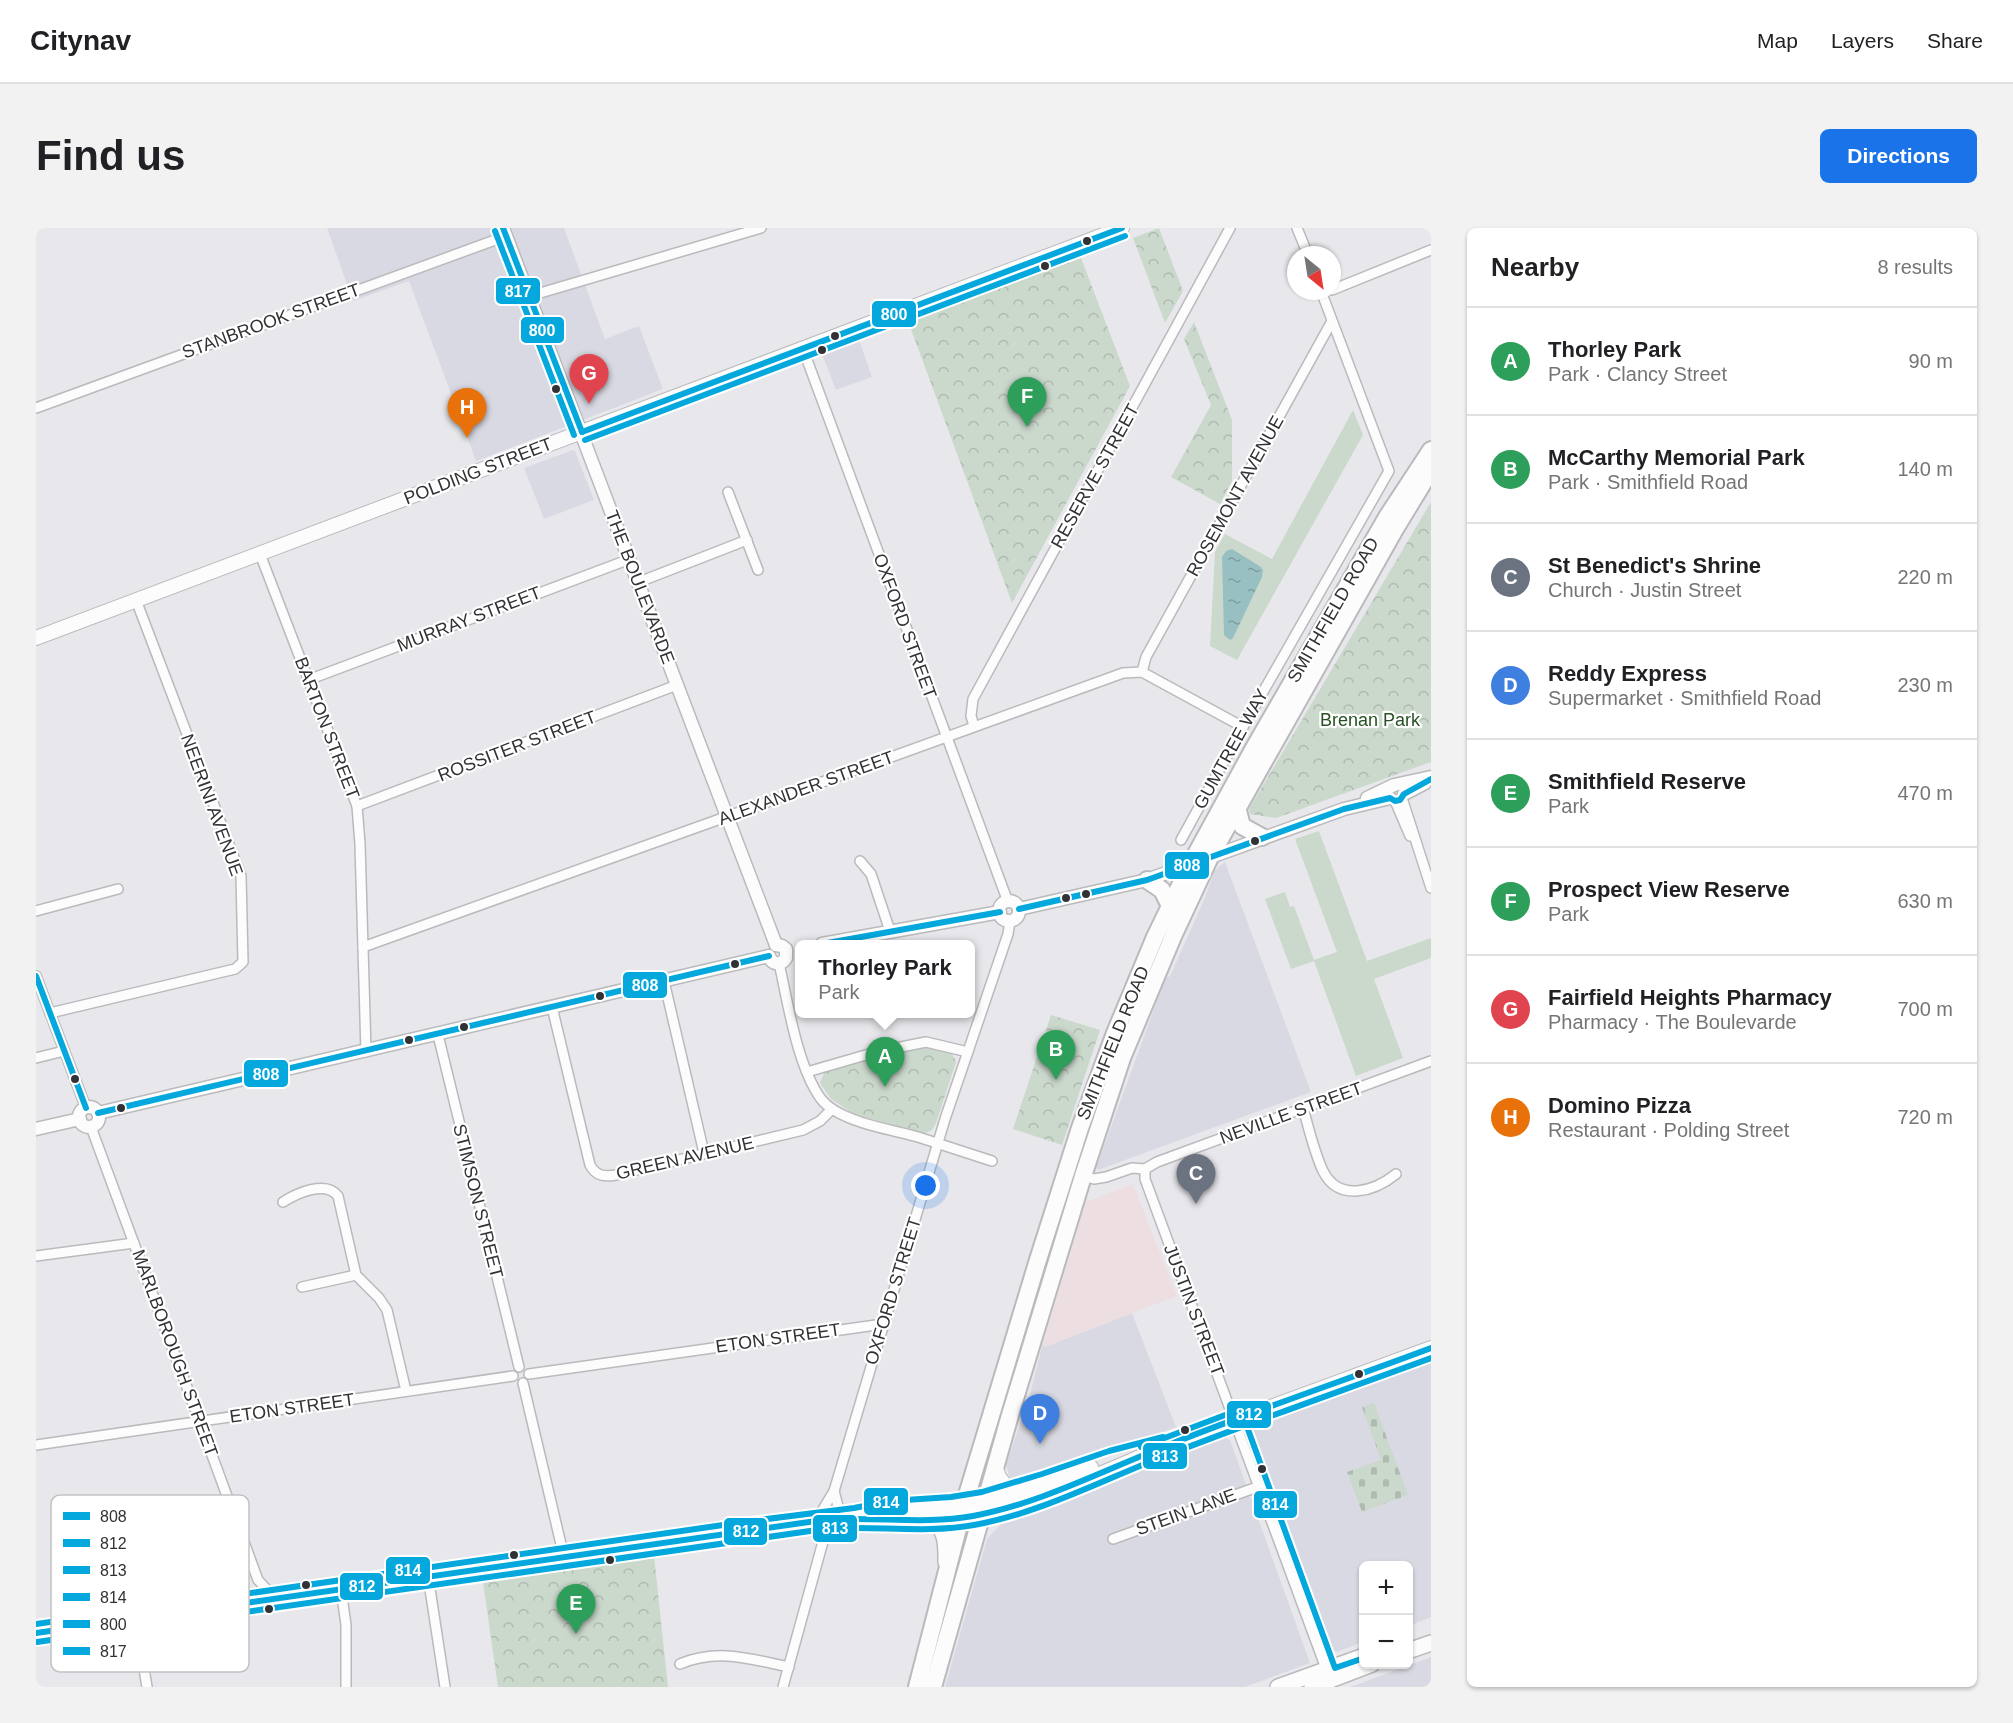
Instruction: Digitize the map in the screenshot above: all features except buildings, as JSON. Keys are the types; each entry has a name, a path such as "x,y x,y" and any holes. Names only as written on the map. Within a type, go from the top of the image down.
{"highway":[{"name":"SMITHFIELD ROAD","path":"933,1687 982,1508 1083,1176 1122,1058 1174,934 1195,872 1254,748 1387,518 1431,450"},
{"name":"SMITHFIELD ROAD","path":"917,1687 963,1511 1080,1128 1114,1033 1170,906 1195,872 1210,857 1395,529 1431,470"},
{"path":"1395,529 1431,478"},
{"path":"1237,807 1242,826 1252,834 1262,837"},
{"path":"1171,960 1194,909 1195,872"},
{"path":"1147,880 1162,890 1170,906"}],"main road":[{"name":"POLDING STREET","path":"36,638 1122,228"},
{"path":"848,1518 931,1520 963,1511 1029,1500 1165,1446 1431,1348"},
{"path":"982,1508 1023,1490 1112,1459 1165,1446"},
{"path":"995,1466 999,1477 1007,1487 1023,1490"},
{"path":"249,1603 891,1510 963,1511"},
{"path":"931,1520 939,1526 945,1539 946,1575"},
{"path":"36,1633 51,1631"},
{"path":"1413,1639 1431,1633"},
{"path":"1413,1649 1431,1643"},
{"path":"1278,1687 1330,1679 1359,1659"},
{"path":"1312,1687 1360,1669"}],"street":[{"path":"530,296 762,228"},
{"name":"RESERVE STREET","path":"974,726 970,707 973,699 1230,228"},
{"path":"1298,228 1305,246"},
{"name":"THE BOULEVARDE","path":"505,232 677,685 782,953 802,1061 820,1097 832,1109 855,1120 992,1161"},
{"name":"STANBROOK STREET","path":"36,408 505,232"},
{"path":"1341,286 1431,250"},
{"path":"1328,300 1332,321"},
{"name":"GUMTREE WAY","path":"1181,840 1389,471 1332,321"},
{"name":"ROSEMONT AVENUE","path":"1142,672 1146,657 1332,321"},
{"name":"OXFORD STREET","path":"803,349 946,737 1004,907"},
{"path":"728,492 758,570"},
{"path":"639,582 747,540"},
{"name":"BARTON STREET","path":"260,554 357,806 366,1052"},
{"name":"MURRAY STREET","path":"308,680 630,559"},
{"name":"NEERINI AVENUE","path":"50,1013 235,969 243,962 240,876 136,600"},
{"path":"1142,672 1243,727"},
{"name":"ALEXANDER STREET","path":"363,947 1123,673 1142,672"},
{"name":"ROSSITER STREET","path":"357,806 677,685"},
{"path":"1210,857 1344,809 1397,794 1431,778"},
{"path":"1397,794 1431,888"},
{"path":"860,861 871,874 890,931"},
{"path":"1019,909 1147,880 1195,872"},
{"path":"36,911 118,889"},
{"path":"846,940 1014,903 1019,909 1018,916 1010,921 1002,918 1004,907"},
{"name":"OXFORD STREET","path":"783,1687 824,1538 820,1521 834,1491 937,1145 1008,934 1010,921"},
{"path":"36,1129 88,1113 366,1052 782,953"},
{"path":"36,976 88,1113 84,1126 91,1127"},
{"path":"664,981 704,1153"},
{"name":"GREEN AVENUE","path":"552,1007 590,1165 600,1176 803,1130 820,1121 832,1109"},
{"name":"STIMSON STREET","path":"438,1035 519,1367"},
{"path":"807,1072 876,1052 926,1042 968,1052"},
{"path":"36,1058 64,1051"},
{"name":"NEVILLE STREET","path":"1083,1176 1094,1179 1132,1168 1145,1169 1157,1162 1431,1061"},
{"path":"1302,1108 1323,1172 1330,1181 1341,1188 1355,1192 1383,1185 1396,1174"},
{"name":"MARLBOROUGH STREET","path":"91,1127 227,1495"},
{"name":"JUSTIN STREET","path":"1145,1169 1144,1179 1236,1420 1330,1679"},
{"path":"283,1202 296,1194 324,1188 336,1193 356,1275 379,1298 387,1310 406,1391"},
{"path":"36,1256 134,1243"},
{"path":"302,1287 356,1275"},
{"name":"ETON STREET","path":"529,1374 884,1323"},
{"path":"519,1367 526,1369 529,1374 528,1380 523,1383 513,1376 513,1371 519,1367"},
{"name":"ETON STREET","path":"36,1445 513,1376"},
{"path":"523,1383 564,1557"},
{"name":"STEIN LANE","path":"1113,1539 1260,1486"},
{"path":"834,1491 848,1518"},
{"name":"MARLBOROUGH STREET","path":"249,1555 258,1580"},
{"path":"428,1576 445,1687"},
{"path":"258,1580 272,1595 280,1598"},
{"path":"249,1601 256,1593 258,1580"},
{"path":"341,1589 347,1636 346,1687"},
{"path":"680,1664 696,1657 715,1654 789,1666"},
{"path":"145,1672 147,1687"}],"shaded area":[{"path":"327,228 564,228 605,339 639,326 663,389 476,461 409,281 353,301"},
{"path":"859,340 872,377 836,390 822,354"},
{"path":"573,450 594,500 544,519 524,468"},
{"path":"1225,862 1311,1092 1098,1170 1096,1168 1165,979 1170,976 1215,870"},
{"path":"1133,1184 1177,1296 1044,1347 1043,1343 1086,1202"},
{"path":"1132,1313 1176,1427 1033,1478 1010,1479 1006,1465 1030,1394 1043,1343 1045,1347"},
{"path":"1431,1362 1431,1617 1413,1624 1413,1561 1359,1561 1359,1644 1337,1652 1332,1649 1253,1430 1255,1425"},
{"path":"1226,1438 1230,1440 1310,1663 1245,1687 945,1687 987,1539 1007,1518"},
{"path":"1431,1657 1431,1687 1350,1687 1399,1669 1413,1669 1413,1664"}],"green space":[{"path":"1159,228 1183,291 1165,323 1133,238"},
{"path":"1081,258 1130,386 1012,603 908,321"},
{"path":"1194,322 1232,420 1232,481 1220,504 1171,477 1211,405 1184,339"},
{"path":"1353,410 1363,435 1237,660 1210,646 1215,552 1225,534 1272,559"},
{"name":"Brenan Park","path":"1431,502 1431,762 1276,818 1250,814 1249,809"},
{"path":"1319,831 1367,961 1431,938 1431,958 1374,979 1403,1058 1356,1076 1314,961 1291,969 1265,899 1285,892 1290,907 1294,906 1314,960 1337,952 1295,839"},
{"path":"1051,1015 1100,1030 1062,1145 1013,1129"},
{"path":"927,1047 941,1049 952,1054 956,1062 936,1123 932,1130 924,1134 854,1114 831,1099 820,1083 825,1071 839,1065"},
{"path":"1374,1403 1408,1495 1362,1512 1347,1472 1381,1460 1362,1407"},
{"path":"654,1556 668,1687 498,1687 483,1582"}],"water":[{"path":"1232,549 1263,570 1262,577 1230,640 1224,635 1222,557 1226,551"}],"transit line":[{"name":"800","path":"503,228 582,432"},
{"name":"800","path":"582,432 1122,228"},
{"name":"817","path":"495,231 574,435"},
{"name":"817","path":"585,440 1125,236"},
{"name":"808","path":"1019,909 1147,880 1344,809 1390,798 1395,801 1400,800 1404,794 1431,779"},
{"name":"808","path":"844,940 1000,912"},
{"name":"808","path":"98,1113 769,956"},
{"name":"808","path":"36,976 86,1108"},
{"name":"812","path":"249,1602 823,1520 936,1520 998,1511 1071,1486 1143,1455 1265,1408 1431,1348"},
{"name":"813","path":"249,1612 824,1529 936,1529 974,1525 1049,1504 1203,1441 1431,1358"},
{"name":"814","path":"1141,1447 1233,1412 1242,1413 1335,1668 1359,1660"},
{"name":"814","path":"249,1593 890,1501 951,1497 982,1492 1109,1451 1163,1437"},
{"name":"814","path":"36,1624 51,1622"},
{"name":"812","path":"36,1633 51,1631"},
{"name":"813","path":"37,1642 51,1640"}],"place":[{"name":"Fairfield Heights Pharmacy","path":"589,404"},
{"name":"Prospect View Reserve","path":"1027,427"},
{"name":"Domino Pizza","path":"467,438"},
{"name":"McCarthy Memorial Park","path":"1056,1080"},
{"name":"Thorley Park","path":"885,1087"},
{"name":"St Benedict's Shrine","path":"1196,1204"},
{"name":"Reddy Express","path":"1040,1444"},
{"name":"Smithfield Reserve","path":"576,1634"}]}
